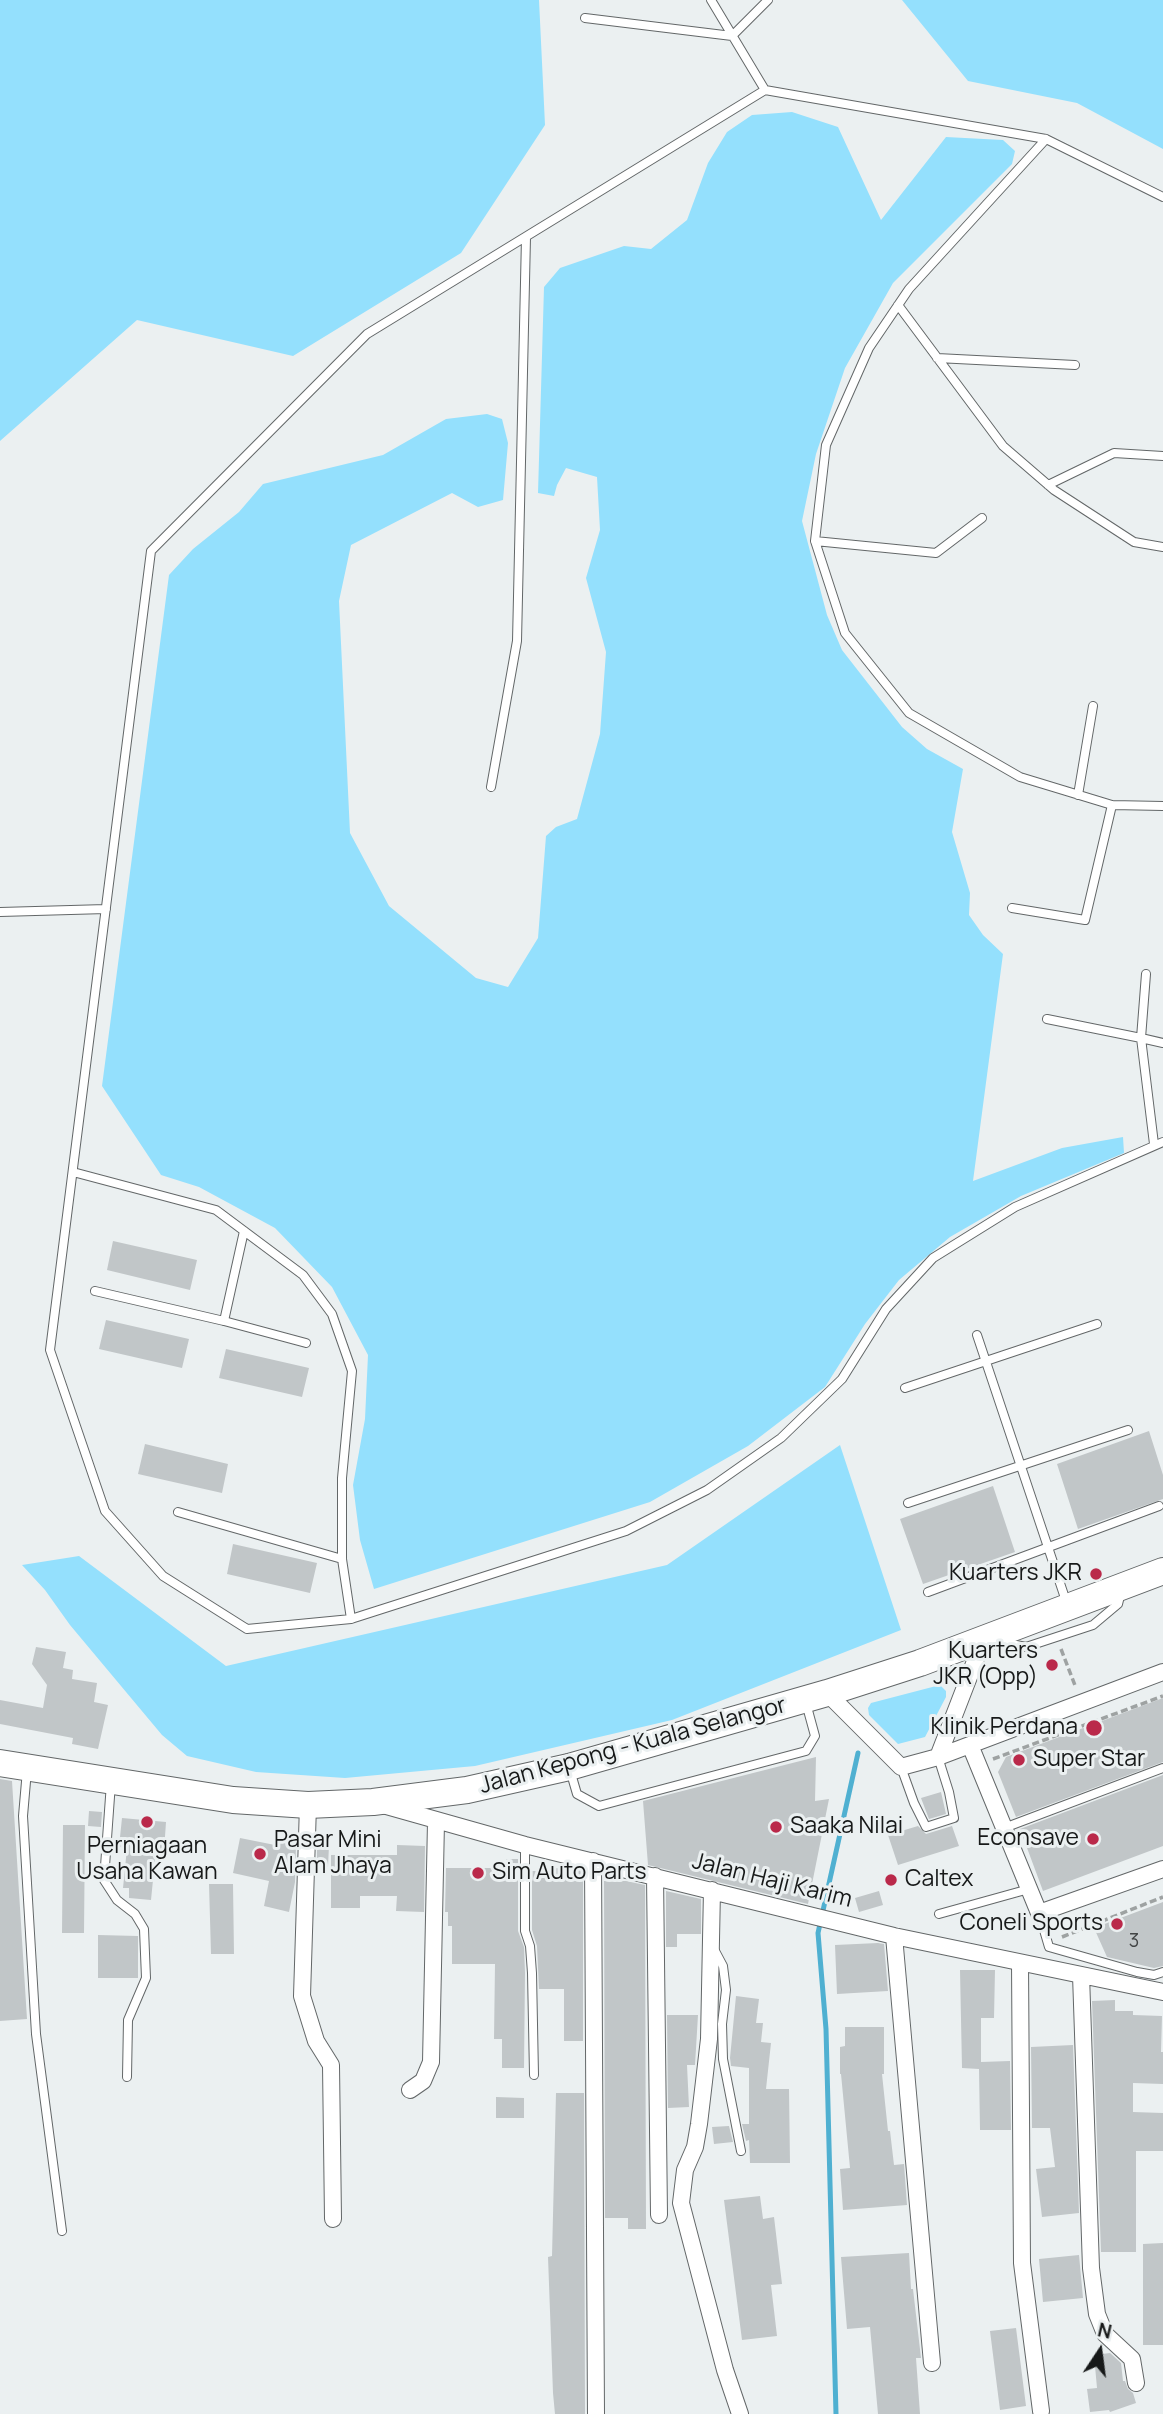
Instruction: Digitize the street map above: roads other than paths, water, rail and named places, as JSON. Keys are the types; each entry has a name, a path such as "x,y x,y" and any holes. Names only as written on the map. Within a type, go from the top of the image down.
{"highway":[{"name":"Jalan Kepong - Kuala Selangor","path":"0,1763 233,1800 308,1805 373,1802 467,1790 569,1767 816,1697 920,1663 1163,1571"}],"street":[{"path":"938,1757 984,1638"},
{"path":"816,1697 901,1767 938,1757 1163,1672"},
{"path":"970,1745 1039,1913 1163,1869"},
{"name":"Jalan Haji Karim","path":"373,1802 525,1845 894,1936 1163,1992"},
{"path":"308,1805 302,1996 316,2042 331,2065 333,2219"},
{"path":"410,2090 423,2081 431,2062 436,1822"},
{"path":"593,1861 596,2414"},
{"path":"655,1876 659,2214"},
{"path":"712,1890 709,2039 699,2124 695,2147 685,2169 681,2203 725,2371 740,2414"},
{"path":"894,1936 932,2363"},
{"path":"1020,1963 1022,2263 1041,2411"},
{"path":"1081,1975 1091,2268 1097,2314 1105,2334 1132,2359 1136,2383"}],"lane":[{"path":"711,0 765,90"},
{"path":"732,36 768,0"},
{"path":"585,18 732,36"},
{"path":"1146,974 1141,1038 1158,1143 1015,1207 933,1258 886,1308 842,1379 781,1438 707,1490 626,1531 351,1619 247,1629 163,1576 105,1511 50,1350 152,551 367,334 765,90 1046,139 1163,197"},
{"path":"1046,139 909,289 869,348 826,445 815,541 845,633 909,713 1020,777 1112,805 1163,806"},
{"path":"491,787 517,641 526,237"},
{"path":"898,305 1003,446 1048,485 1134,542 1163,547"},
{"path":"937,358 1075,365"},
{"path":"1048,485 1114,453 1163,456"},
{"path":"815,541 936,553 982,518"},
{"path":"1078,795 1093,706"},
{"path":"1012,908 1085,919 1112,805"},
{"path":"0,912 106,909"},
{"path":"1047,1019 1163,1043"},
{"path":"73,1172 216,1210 303,1275 332,1314 352,1371 342,1478 341,1559 351,1619"},
{"path":"224,1321 244,1231"},
{"path":"95,1291 306,1343"},
{"path":"905,1388 1097,1324"},
{"path":"977,1335 1068,1606"},
{"path":"908,1503 1128,1430"},
{"path":"928,1592 1159,1506"},
{"path":"178,1512 341,1559"},
{"path":"984,1638 1026,1647 1093,1625 1118,1604 1122,1586"},
{"path":"569,1767 577,1794 599,1806 806,1751 815,1736 816,1697"},
{"path":"901,1767 926,1827 954,1818 938,1757"},
{"path":"27,1767 23,1816 36,2034 62,2231"},
{"path":"1004,1828 1163,1768"},
{"path":"111,1780 104,1880 117,1900 135,1914 144,1929 146,1966 146,1978 128,2020 127,2077"},
{"path":"525,1845 525,1931 530,1946 532,1973 534,2075"},
{"path":"939,1914 1029,1889"},
{"path":"1039,1913 1049,1948 1137,1972 1154,1975 1163,1972"},
{"path":"711,1946 723,1966 726,1990 722,2024 723,2059 741,2151"}],"waterway":[{"path":"836,2414 826,2029 818,1933 858,1753"}],"place":[{"name":"Kuarters JKR","path":"1096,1574"},
{"name":"Kuarters JKR (Opp)","path":"1052,1665"},
{"name":"Klinik Perdana","path":"1094,1728"},
{"name":"Super Star","path":"1019,1760"},
{"name":"Perniagaan Usaha Kawan","path":"147,1822"},
{"name":"Saaka Nilai","path":"776,1827"},
{"name":"Econsave","path":"1093,1839"},
{"name":"Pasar Mini Alam Jhaya","path":"260,1854"},
{"name":"Sim Auto Parts","path":"478,1873"},
{"name":"Caltex","path":"891,1880"},
{"name":"Coneli Sports","path":"1117,1924"}]}
